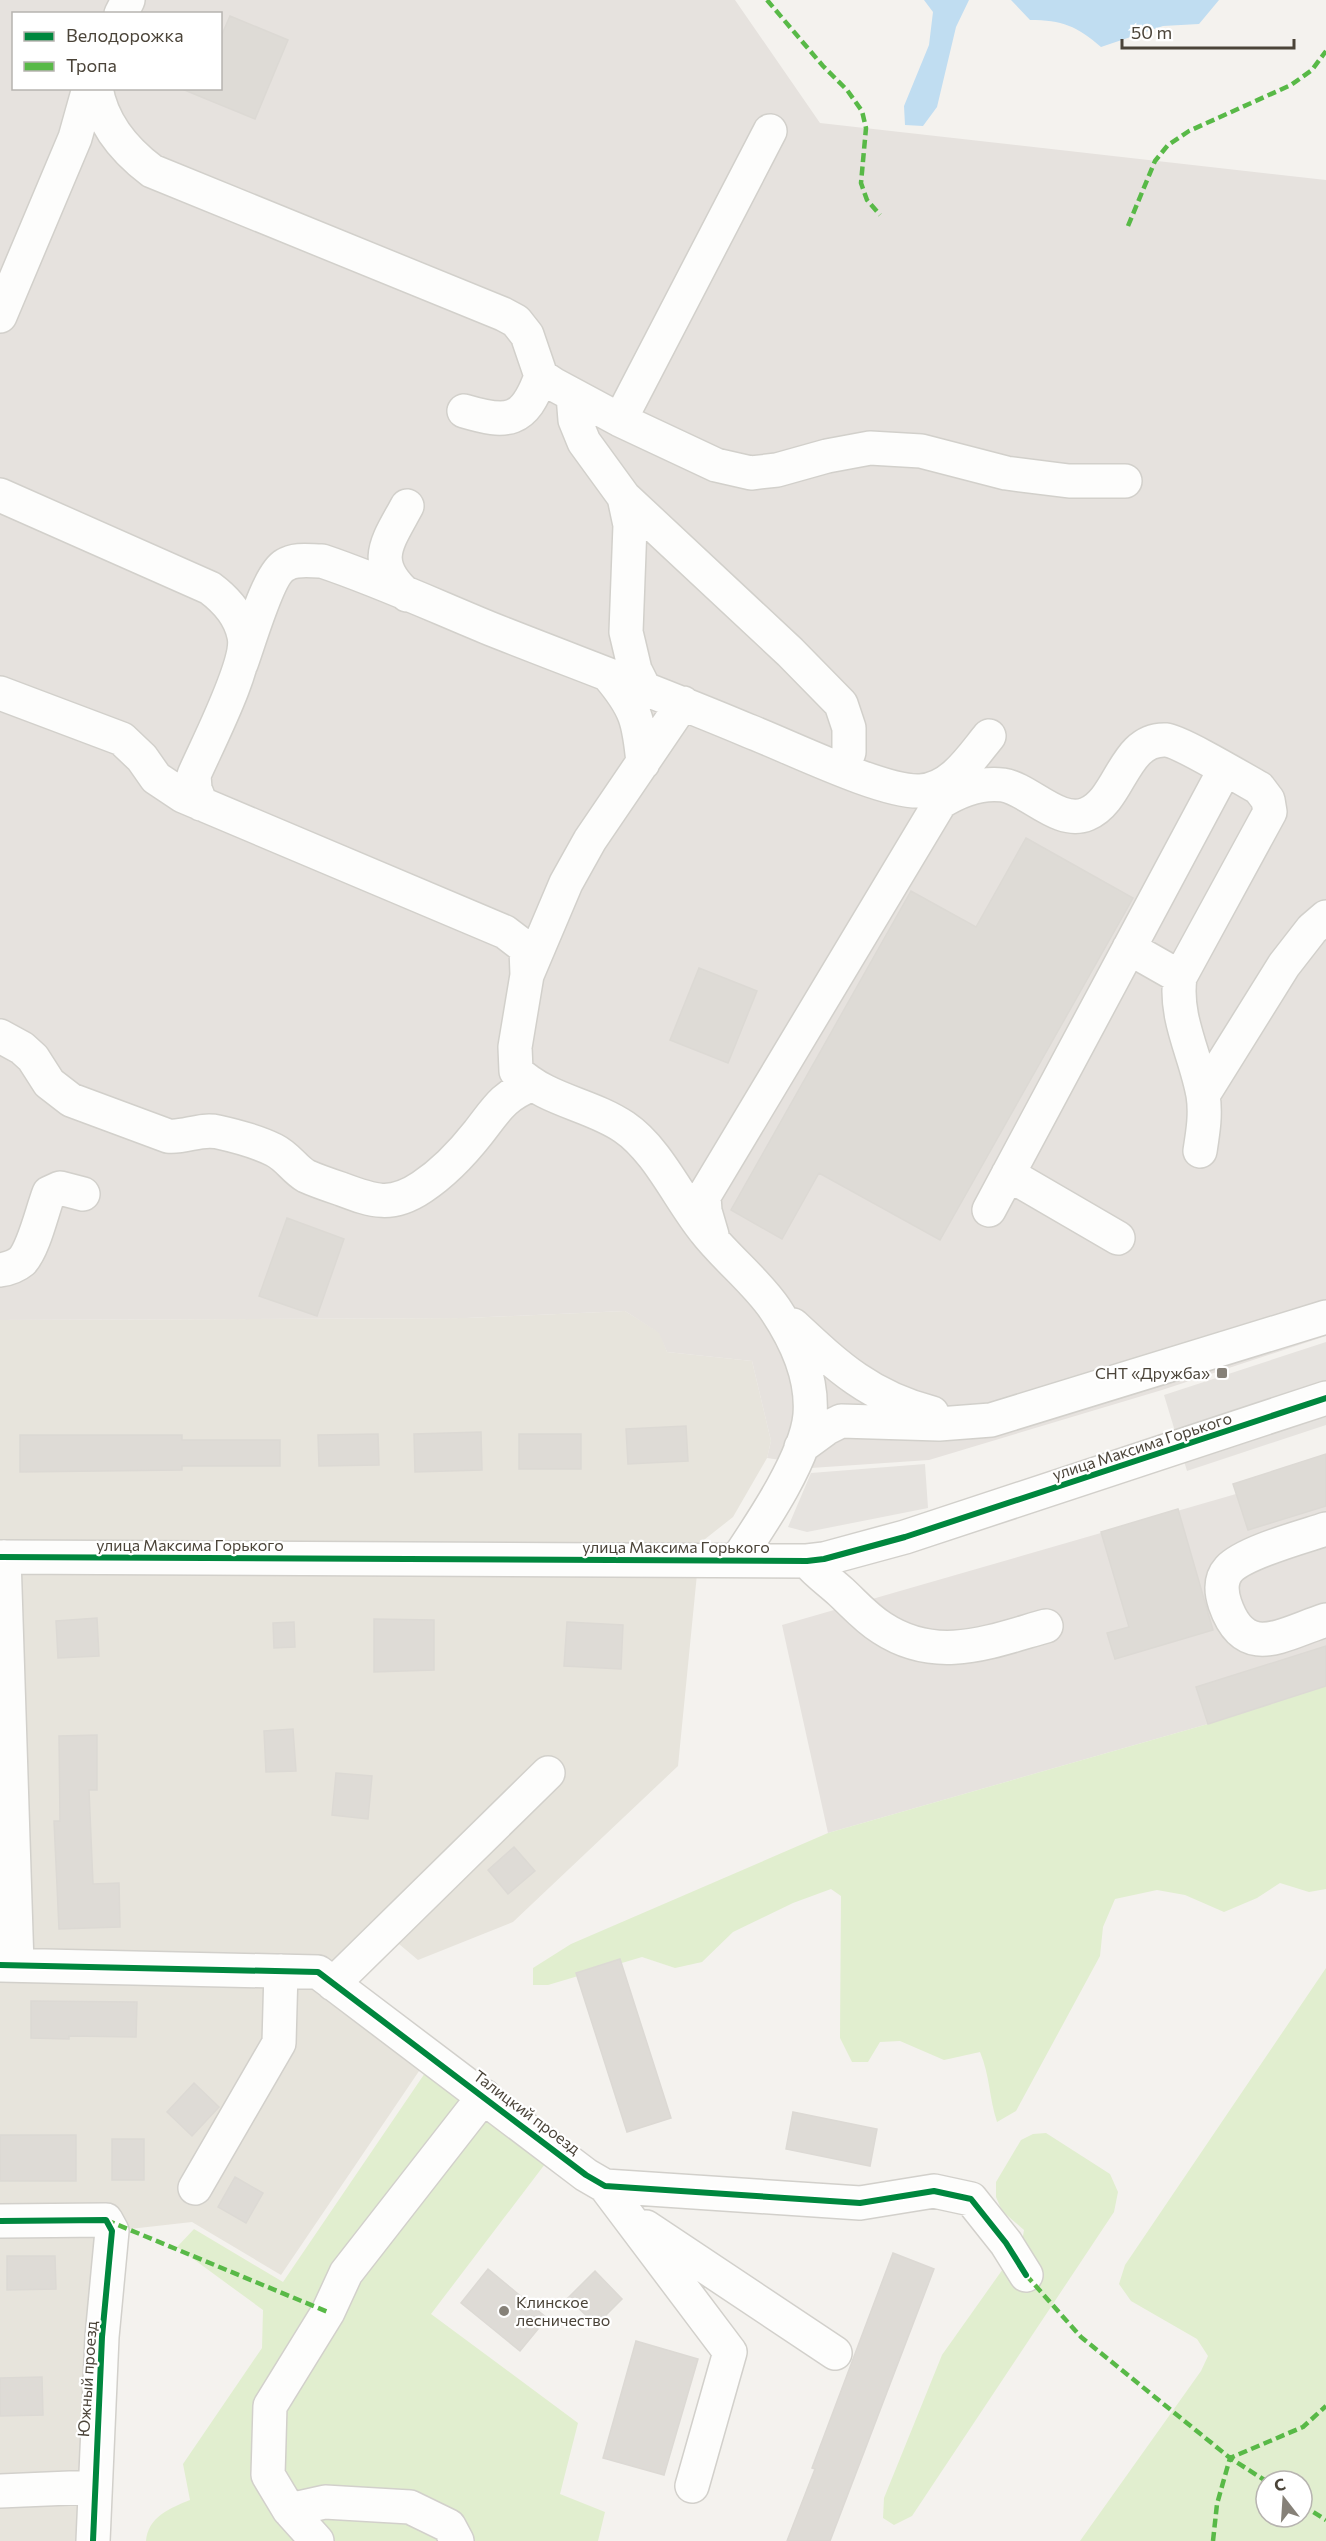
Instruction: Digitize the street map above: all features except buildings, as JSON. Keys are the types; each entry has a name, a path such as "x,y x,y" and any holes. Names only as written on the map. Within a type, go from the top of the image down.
{"street":[{"path":"0,316 75,138 88,90"},
{"path":"97,90 111,130 136,160 152,171 516,321 527,335 541,376 533,398 507,419 494,420 464,411"},
{"path":"620,420 770,131"},
{"path":"541,376 620,420 716,465 751,473 777,470 827,456 870,448 921,451 1006,473 1069,481 1125,481"},
{"path":"573,395 575,420 584,442 624,497 790,652 841,704 849,728 849,752 843,769"},
{"path":"0,495 210,588 224,598 236,614 245,638 241,664"},
{"path":"624,497 630,525 626,632 635,670 645,690"},
{"path":"407,506 388,541 385,559 387,571 393,582 407,595"},
{"path":"332,564 355,560 371,554 388,541"},
{"path":"201,804 195,789 194,775 241,664 273,576 284,565 299,560 332,564 882,783 919,791 934,789 957,774"},
{"path":"609,676 627,697 637,716 643,763"},
{"path":"0,693 122,739 142,758 156,778 183,796 505,932 526,948 527,975 515,1047 516,1071 531,1085 626,1128 645,1145 713,1241 774,1307 852,1378 906,1406 935,1414 991,1420"},
{"path":"527,975 566,883 590,840 683,703"},
{"path":"713,1241 705,1211 704,1196 939,803 957,774 989,736"},
{"path":"939,803 959,791 981,786 1005,785 1065,815 1085,816 1102,806 1135,754 1149,742 1168,740 1259,788 1268,800 1270,812 1180,977 1179,1004 1203,1095 1205,1121 1200,1151"},
{"path":"989,1210 1225,769"},
{"path":"882,783 899,801 904,813 909,830 906,858"},
{"path":"1203,1095 1284,965 1312,929 1326,917"},
{"path":"1129,948 1180,977"},
{"path":"0,1036 22,1048 33,1058 49,1083 71,1100 168,1136 179,1137 207,1131 217,1132 273,1150 287,1158 305,1176 374,1201 398,1200 423,1186 453,1160 495,1108 514,1092 531,1085"},
{"path":"1008,1174 1118,1238"},
{"path":"0,1270 9,1269 21,1261 28,1250 49,1193 60,1188 83,1194"},
{"path":"737,1560 773,1505 801,1447 810,1416 809,1387 804,1366 795,1342 774,1307"},
{"path":"801,1447 826,1428 842,1421 939,1424 991,1420 1326,1317"},
{"name":"улица Максима Горького","path":"2,1557 807,1561 824,1559 905,1537 1326,1398"},
{"path":"1326,1528 1240,1560 1228,1570 1222,1582 1222,1595 1231,1622 1241,1633 1255,1640 1267,1639 1326,1620"},
{"path":"2,1557 8,1965"},
{"path":"807,1561 818,1574 883,1629 921,1645 943,1649 974,1647 1046,1626"},
{"path":"333,1984 548,1773"},
{"name":"Талицкий проезд","path":"8,1965 318,1972 604,2186 730,2352 692,2486"},
{"path":"195,2188 279,2043 281,1971"},
{"path":"318,2541 289,2510 268,2475 270,2406 328,2312 346,2273 484,2096"},
{"path":"604,2186 860,2203 934,2191 971,2199 1006,2243 1026,2275"},
{"path":"625,2213 836,2353"},
{"name":"Южный проезд","path":"0,2221 106,2220 112,2231 102,2337 93,2487 93,2541"},
{"path":"0,2491 93,2487"},
{"path":"289,2510 325,2502 410,2507 449,2526 457,2541"}],"shaded area":[{"path":"0,0 735,0 820,123 1326,180 1326,1336 1162,1390 929,1460 811,1468 794,1462 767,1458 771,1441 752,1361 667,1352 659,1333 625,1311 466,1318 0,1320"},
{"path":"625,1311 660,1333 667,1352 752,1361 771,1441 767,1458 733,1517 695,1547 697,1574 678,1766 513,1922 418,1960 393,1939 354,1980 438,2043 281,2275 192,2222 112,2231 93,2541 0,2541 0,1320 466,1318"},
{"path":"1326,1342 1326,1425 1187,1471 1164,1395"},
{"path":"1326,1454 1326,1686 1208,1724 828,1833 782,1625 1236,1494 1233,1484"},
{"path":"925,1464 928,1508 807,1532 788,1527 811,1473"}],"green space":[{"path":"1326,1686 1326,1889 1309,1892 1280,1883 1257,1898 1224,1912 1185,1895 1157,1890 1115,1899 1103,1927 1100,1956 1016,2111 997,2122 980,2052 944,2060 900,2041 880,2042 868,2062 852,2062 840,2038 841,1896 831,1889 793,1903 733,1932 702,1962 675,1968 642,1957 548,1985 533,1985 533,1968 571,1944 828,1833 1208,1724"},
{"path":"1326,1968 1326,2541 1080,2541 1201,2371 1208,2356 1197,2339 1131,2301 1119,2284 1125,2265"},
{"path":"425,2073 545,2164 431,2314 578,2423 560,2494 605,2512 598,2541 146,2541 151,2526 161,2514 190,2500 183,2464 262,2348 263,2310 177,2247 194,2229 283,2282"},
{"path":"1046,2133 1110,2174 1118,2192 1114,2212 912,2516 894,2525 883,2518 884,2498 942,2355 1022,2242 1024,2230 1002,2211 996,2197 996,2182 1021,2140 1033,2134"}],"water":[{"path":"924,0 969,0 956,27 937,107 923,126 905,125 904,106 929,45 933,12"},
{"path":"1011,0 1219,0 1199,24 1163,26 1101,47 1076,29 1051,21 1030,20"}],"marked path":[{"path":"767,0 823,66 847,90 862,111 866,128 861,183 867,200 880,215"},
{"path":"1128,226 1155,161 1168,145 1189,131 1291,85 1312,70 1326,51"},
{"path":"106,2220 328,2312"},
{"path":"1026,2275 1081,2337 1230,2458 1254,2473"},
{"path":"1213,2541 1217,2504 1230,2458 1303,2427 1326,2406"},
{"path":"1314,2512 1326,2520"}],"cycle path":[{"path":"0,1557 807,1561 824,1559 905,1537 1326,1398"},
{"path":"0,1965 318,1972 586,2175 605,2186 860,2203 934,2191 971,2199 1006,2243 1026,2275"},
{"path":"0,2221 106,2220 112,2231 102,2337 93,2541"}],"place":[{"name":"СНТ «Дружба»","path":"1222,1373"},
{"name":"Клинское лесничество","path":"504,2311"}]}
